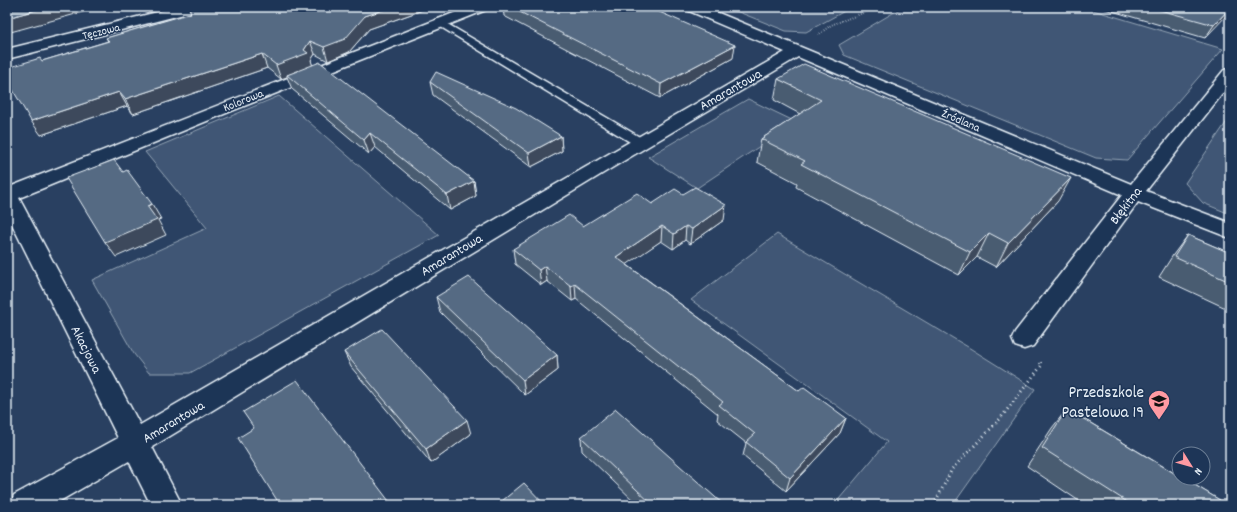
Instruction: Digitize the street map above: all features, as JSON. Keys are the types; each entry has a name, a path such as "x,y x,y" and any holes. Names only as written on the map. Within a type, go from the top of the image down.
{"street":[{"name":"Tęczowa","path":"7,54 195,7"},
{"name":"Kolorowa","path":"7,195 439,22 481,7"},
{"name":"Źródlana","path":"692,7 1134,193 1230,231"},
{"name":"Amarantowa","path":"25,505 136,443 639,142 796,51"},
{"name":"Błękitna","path":"1024,339 1134,193 1230,73"},
{"name":"Akacjowa","path":"7,195 167,505"}],"lane":[{"path":"439,22 639,142"}],"path":[{"path":"796,51 831,25 879,7"},
{"path":"934,505 952,469 1000,419 1042,365 1024,339"}],"shaded area":[{"path":"726,7 852,7 806,32 786,31"},
{"path":"903,7 1083,7 1223,49 1127,160 1096,158 844,55 839,45"},
{"path":"279,96 439,235 190,373 149,373 134,354 92,280 207,228 145,152"},
{"path":"748,99 796,122 697,188 648,157"},
{"path":"1230,117 1230,214 1203,203 1185,183"},
{"path":"777,234 968,347 1035,389 953,505 834,505 887,442 691,300"}],"building":[{"path":"7,7 47,7 7,18"},
{"path":"189,7 392,7 365,16 345,39 324,47 310,41 304,50 308,53 276,65 262,54 125,99 119,92 31,121 7,80 7,68 40,58 42,61 109,41 106,38 191,13"},
{"path":"510,7 648,7 735,45 661,84"},
{"path":"1149,7 1230,7 1230,8 1214,25"},
{"path":"320,62 474,181 447,195 370,133 364,140 287,75"},
{"path":"804,64 1071,178 1008,243 989,233 970,252 801,164 805,161 761,139 821,100 778,79"},
{"path":"436,72 516,108 561,136 529,153 430,82"},
{"path":"114,160 123,172 127,170 152,204 147,206 157,220 105,242 66,178"},
{"path":"695,187 726,205 692,229 686,226 674,234 662,226 616,257 799,391 804,387 846,418 790,478 746,442 755,434 719,405 723,402 575,284 571,286 545,266 539,270 513,249 569,215 583,226 637,193 652,204 675,189 683,194"},
{"path":"1188,235 1230,253 1230,282 1174,257"},
{"path":"469,277 557,355 523,380 436,297"},
{"path":"382,329 467,420 426,449 344,352"},
{"path":"297,380 392,505 280,505 238,438 254,428 243,412"},
{"path":"616,409 724,505 653,505 581,437"},
{"path":"1067,409 1171,471 1171,486 1196,486 1228,505 1132,505 1042,448"},
{"path":"524,483 545,505 497,505"}],"place":[{"name":"Przedszkole Pastelowa 19","path":"1159,420"}]}
